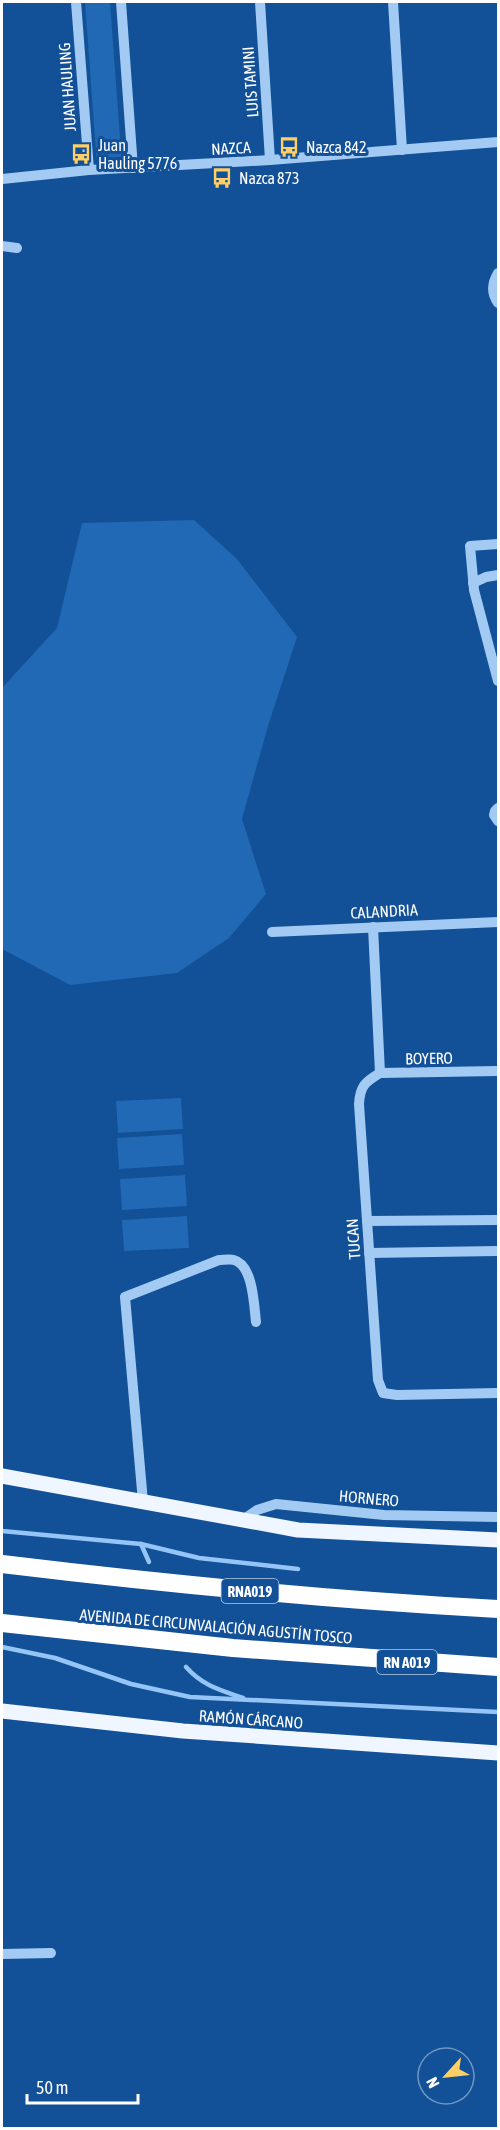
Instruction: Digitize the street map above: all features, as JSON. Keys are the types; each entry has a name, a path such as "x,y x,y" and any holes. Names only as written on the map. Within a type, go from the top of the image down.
{"highway":[{"name":"RNA019","path":"2,1564 107,1577 319,1597 498,1609"},
{"name":"AVENIDA DE CIRCUNVALACIÓN AGUSTÍN TOSCO","path":"2,1623 315,1656 498,1667"}],"main road":[{"path":"2,1476 298,1530 495,1541"},
{"name":"RAMÓN CÁRCANO","path":"2,1711 183,1731 498,1753"}],"street":[{"name":"JUAN HAULING","path":"76,2 89,170"},
{"path":"121,2 133,168"},
{"name":"LUIS TAMINI","path":"260,2 270,160"},
{"path":"393,2 402,150"},
{"name":"NAZCA","path":"2,179 89,170 270,160 498,142"},
{"path":"2,246 17,248"},
{"path":"498,273 493,286 493,293 498,303"},
{"path":"498,544 470,546 473,583 498,681"},
{"path":"473,583 498,575"},
{"path":"498,808 494,813 498,821"},
{"name":"CALANDRIA","path":"272,932 498,921"},
{"path":"373,927 380,1073"},
{"name":"BOYERO","path":"380,1073 498,1071"},
{"name":"TUCAN","path":"380,1073 364,1083 360,1091 359,1104 378,1380 384,1394 498,1393"},
{"path":"367,1221 498,1220"},
{"path":"369,1253 498,1251"},
{"path":"143,1502 125,1297 219,1260 234,1260 245,1267 251,1286 255,1322"},
{"name":"HORNERO","path":"241,1521 257,1509 276,1504 384,1515 498,1517"},
{"path":"2,1954 51,1953"}],"shaded area":[{"path":"85,2 110,2 122,164 97,166"},
{"path":"194,520 237,559 297,637 268,726 242,819 266,894 229,938 177,973 70,985 2,949 2,688 57,628 82,523"},
{"path":"181,1098 183,1129 118,1133 116,1101"},
{"path":"182,1134 184,1165 119,1169 117,1138"},
{"path":"185,1175 187,1206 122,1210 120,1179"},
{"path":"187,1216 189,1248 124,1251 122,1220"}],"waterway":[{"path":"2,1531 141,1544 199,1558 298,1569"},
{"path":"141,1544 149,1562"},
{"path":"2,1647 55,1658 131,1684 190,1697 498,1712"},
{"path":"186,1667 205,1683 243,1698"}],"place":[{"name":"Nazca 842","path":"289,147"},
{"name":"Juan Hauling 5776","path":"81,154"},
{"name":"Nazca 873","path":"222,178"}]}
